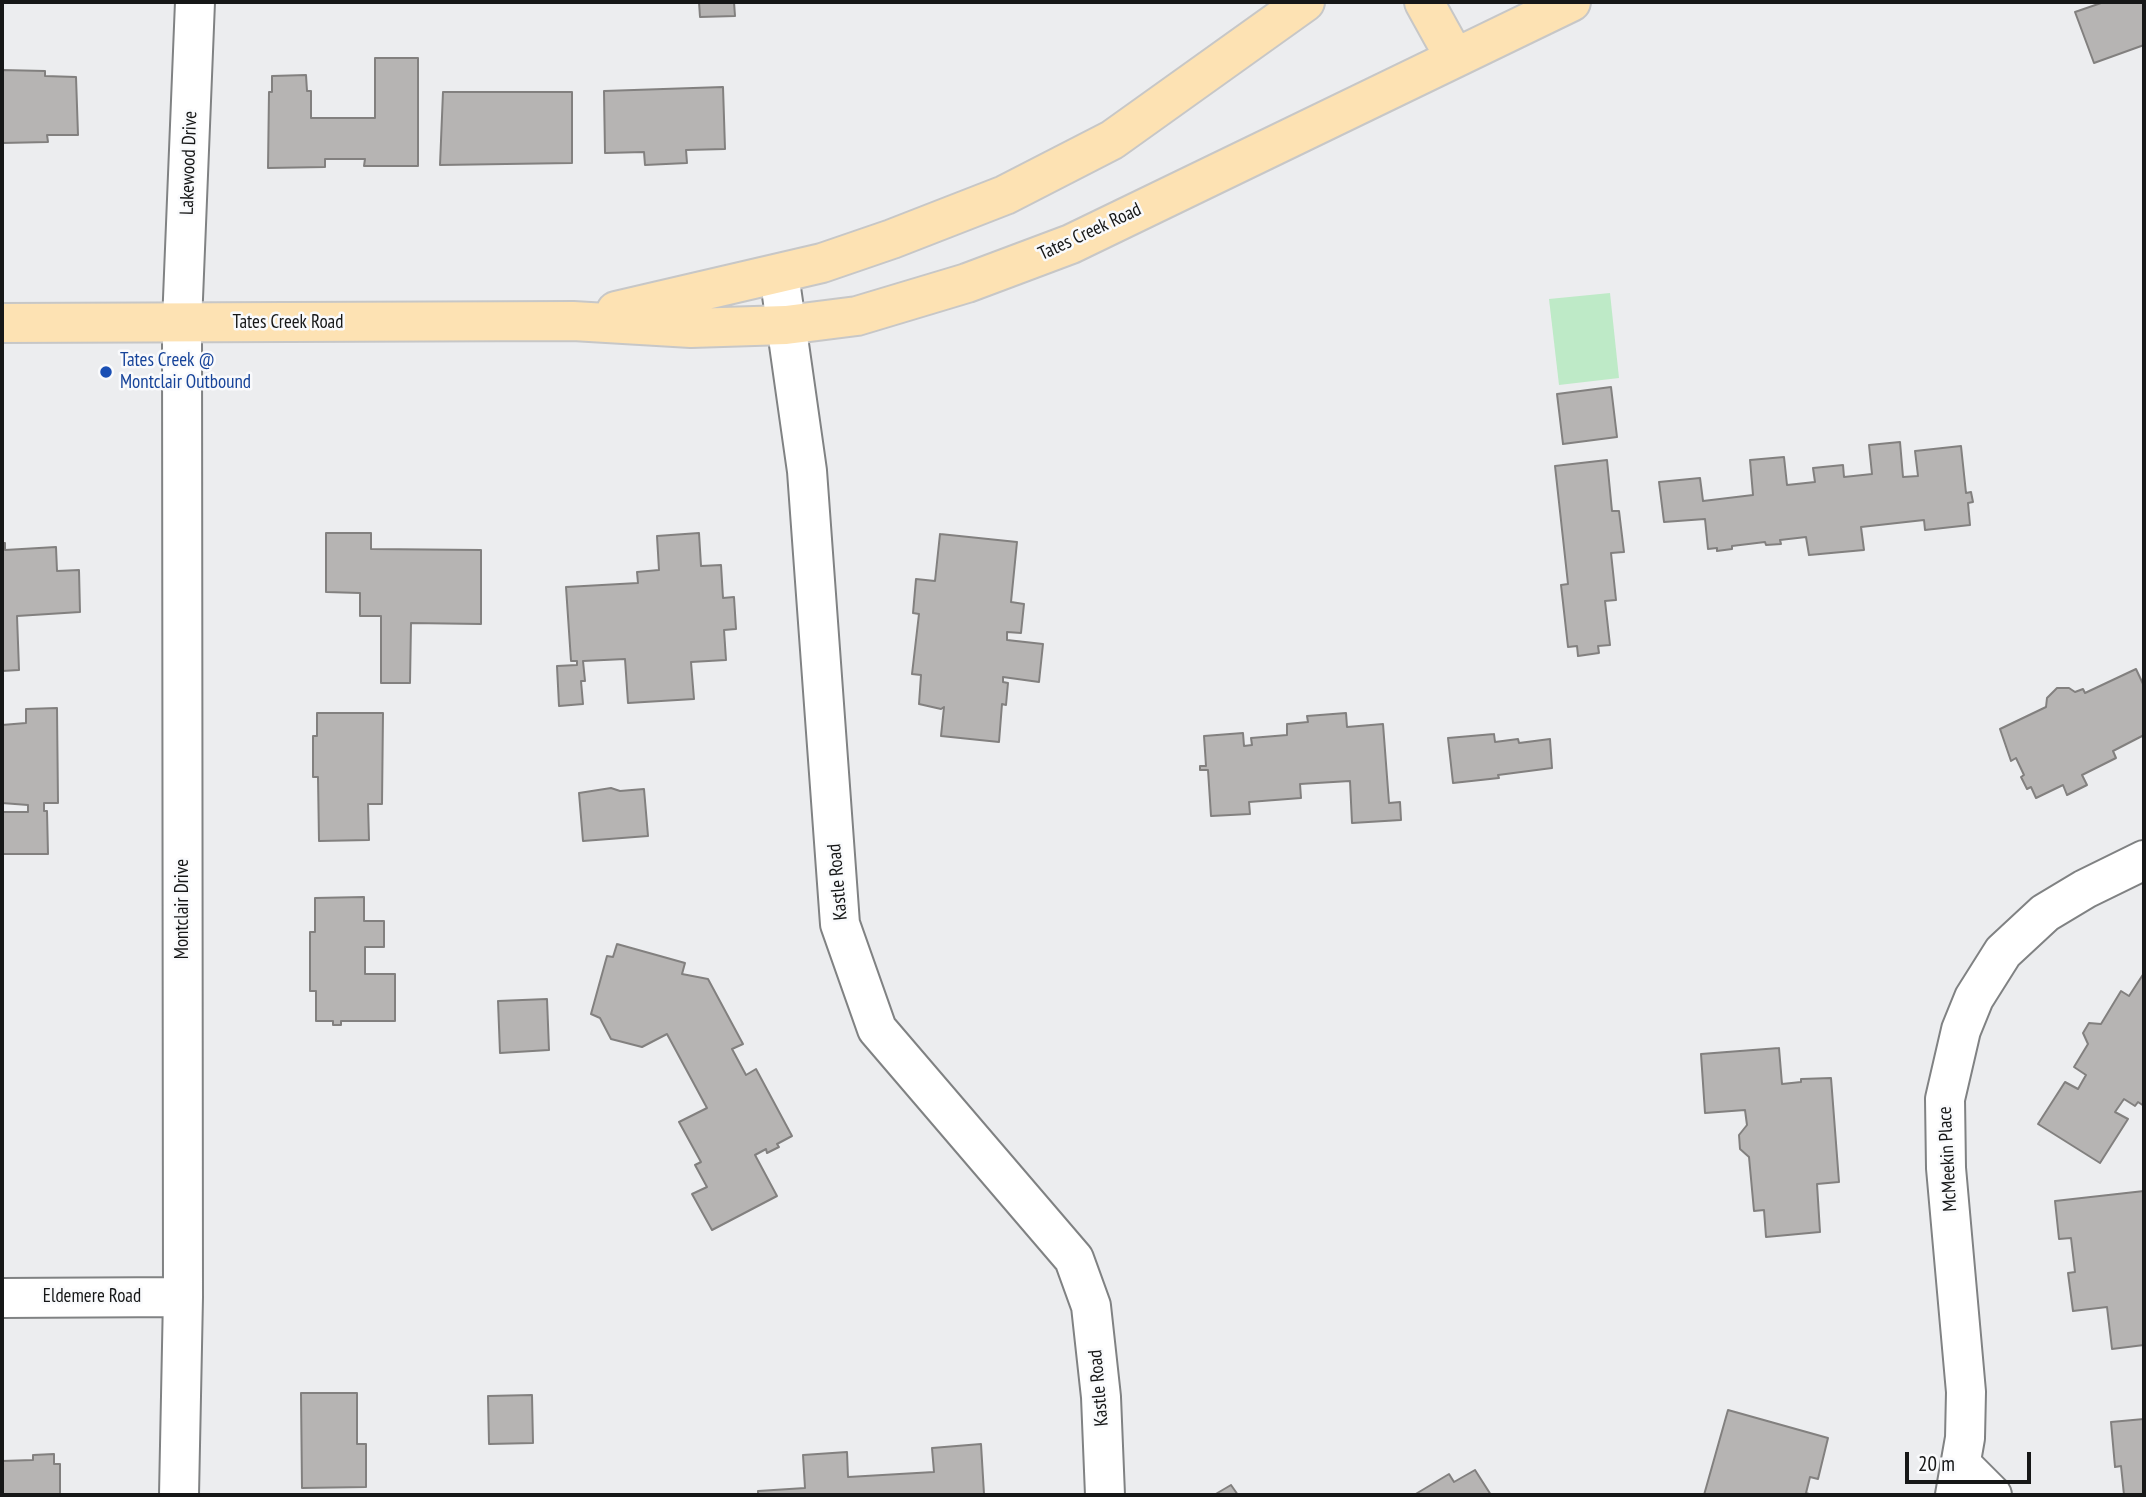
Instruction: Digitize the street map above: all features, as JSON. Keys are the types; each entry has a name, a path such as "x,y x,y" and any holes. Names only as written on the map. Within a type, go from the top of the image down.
{"main road":[{"name":"Tates Creek Road","path":"573,321 822,263 1005,195 1112,140 1305,2"},
{"path":"1424,2 1455,58"},
{"name":"Tates Creek Road","path":"2,323 573,321 691,328 786,324 857,316 967,283 1071,244 1571,2"}],"street":[{"name":"Lakewood Drive","path":"182,323 195,2"},
{"name":"Kastle Road","path":"779,274 807,471 841,924 877,1029 1074,1258 1091,1306 1101,1398 1105,1495"},
{"name":"Montclair Drive","path":"179,1495 183,1297 182,323"},
{"name":"McMeekin Place","path":"1992,1495 1958,1479 1965,1438 1966,1392 1946,1168 1945,1099 1961,1030 1974,998 2003,952 2036,920 2085,889 2144,860"},
{"name":"Eldemere Road","path":"2,1298 183,1297"}],"green space":[{"path":"1610,293 1619,378 1559,385 1549,299"}],"building":[{"path":"699,2 734,2 735,16 700,17"},
{"path":"2104,2 2144,2 2144,45 2094,63 2075,12"},
{"path":"375,58 418,58 418,166 364,166 365,159 325,159 325,167 268,168 269,92 272,92 272,76 306,75 307,91 311,91 311,118 375,118"},
{"path":"2,70 45,71 45,76 76,77 78,135 47,135 48,142 2,143"},
{"path":"723,87 725,149 686,150 687,163 645,165 644,152 605,153 604,91"},
{"path":"443,92 572,92 572,163 440,165"},
{"path":"1611,387 1617,437 1563,444 1557,394"},
{"path":"1900,442 1903,477 1918,476 1915,451 1961,446 1966,493 1971,492 1973,502 1968,503 1970,525 1925,530 1924,520 1861,527 1864,550 1809,555 1806,537 1780,540 1781,544 1766,545 1765,542 1732,546 1732,549 1717,551 1717,548 1708,549 1705,519 1664,522 1659,482 1700,478 1703,501 1753,495 1750,460 1784,457 1787,485 1815,482 1813,468 1843,465 1844,477 1872,474 1869,445"},
{"path":"1607,460 1612,511 1619,511 1624,552 1611,553 1616,600 1605,601 1610,645 1598,646 1599,653 1578,656 1577,646 1568,647 1561,585 1568,584 1555,466"},
{"path":"326,533 371,533 371,549 481,550 481,624 411,623 410,683 381,683 381,616 360,616 360,593 326,592"},
{"path":"699,533 701,566 721,565 723,598 734,597 736,629 724,630 726,660 691,662 694,699 628,703 625,659 583,661 583,704 559,706 557,666 577,665 577,661 571,661 566,587 638,583 637,572 659,570 657,536"},
{"path":"940,534 1017,542 1011,602 1024,604 1021,633 1007,632 1007,640 1043,644 1039,682 1003,677 1003,682 1008,683 1006,705 1002,704 999,742 941,736 944,707 941,709 919,704 921,675 912,674 919,614 913,613 916,579 935,581"},
{"path":"2,543 5,543 5,550 56,547 57,571 79,570 80,612 17,616 19,670 2,671"},
{"path":"2136,669 2144,686 2144,735 2113,751 2116,758 2082,775 2087,785 2067,795 2063,785 2036,798 2031,787 2027,789 2021,777 2024,775 2016,758 2011,761 2000,729 2046,707 2047,698 2057,688 2069,688 2075,692 2083,689 2085,693"},
{"path":"57,708 58,803 44,803 44,811 47,811 48,854 3,854 2,812 28,812 28,805 2,803 2,725 26,723 26,709"},
{"path":"317,713 383,713 382,804 368,804 369,840 319,841 318,777 313,777 313,736 317,736"},
{"path":"1346,713 1347,727 1383,724 1389,803 1400,802 1401,820 1352,823 1350,781 1300,784 1301,798 1249,802 1250,814 1211,816 1208,770 1200,770 1200,766 1206,766 1204,736 1243,733 1244,746 1252,745 1251,738 1287,735 1287,724 1308,722 1307,716"},
{"path":"1494,734 1495,742 1518,739 1519,743 1550,739 1552,768 1453,783 1448,738"},
{"path":"611,788 620,791 644,789 648,836 583,841 579,793"},
{"path":"364,897 364,921 384,921 384,947 365,947 365,974 395,974 395,1021 341,1021 341,1025 333,1025 333,1021 316,1021 316,991 310,991 310,932 315,932 315,898"},
{"path":"617,944 685,963 682,974 708,979 743,1044 732,1049 746,1075 756,1069 792,1136 777,1144 779,1147 767,1153 766,1149 755,1155 777,1196 712,1230 692,1194 707,1187 695,1165 701,1162 679,1122 707,1108 667,1034 642,1047 611,1039 600,1018 591,1014 607,956 613,957"},
{"path":"2144,973 2144,1106 2138,1102 2135,1106 2124,1099 2115,1112 2128,1119 2100,1163 2038,1124 2065,1082 2078,1089 2086,1075 2074,1067 2088,1044 2083,1033 2089,1023 2101,1024 2121,991 2129,996"},
{"path":"547,999 549,1050 500,1053 498,1001"},
{"path":"1779,1048 1782,1084 1801,1082 1801,1079 1831,1078 1839,1182 1817,1184 1820,1232 1766,1237 1764,1210 1754,1211 1749,1157 1740,1149 1739,1135 1747,1125 1745,1110 1705,1113 1701,1054"},
{"path":"2144,1191 2144,1345 2112,1349 2107,1307 2073,1311 2068,1273 2075,1272 2071,1238 2059,1239 2055,1201"},
{"path":"301,1393 357,1393 357,1444 366,1444 366,1487 302,1488"},
{"path":"532,1395 533,1443 489,1444 488,1396"},
{"path":"1728,1410 1828,1438 1818,1479 1810,1477 1806,1493 1812,1495 1704,1495"},
{"path":"2144,1419 2144,1495 2124,1495 2121,1466 2115,1467 2111,1422"},
{"path":"981,1444 984,1494 758,1495 758,1491 805,1488 803,1455 847,1452 848,1477 934,1472 932,1448"},
{"path":"54,1454 54,1464 60,1464 60,1495 2,1495 2,1461 33,1460 33,1455"},
{"path":"1475,1470 1491,1495 1414,1495 1449,1474 1454,1482"},
{"path":"1231,1485 1238,1495 1214,1495"}],"place":[{"name":"Tates Creek @ Montclair Outbound","path":"106,372"}]}
